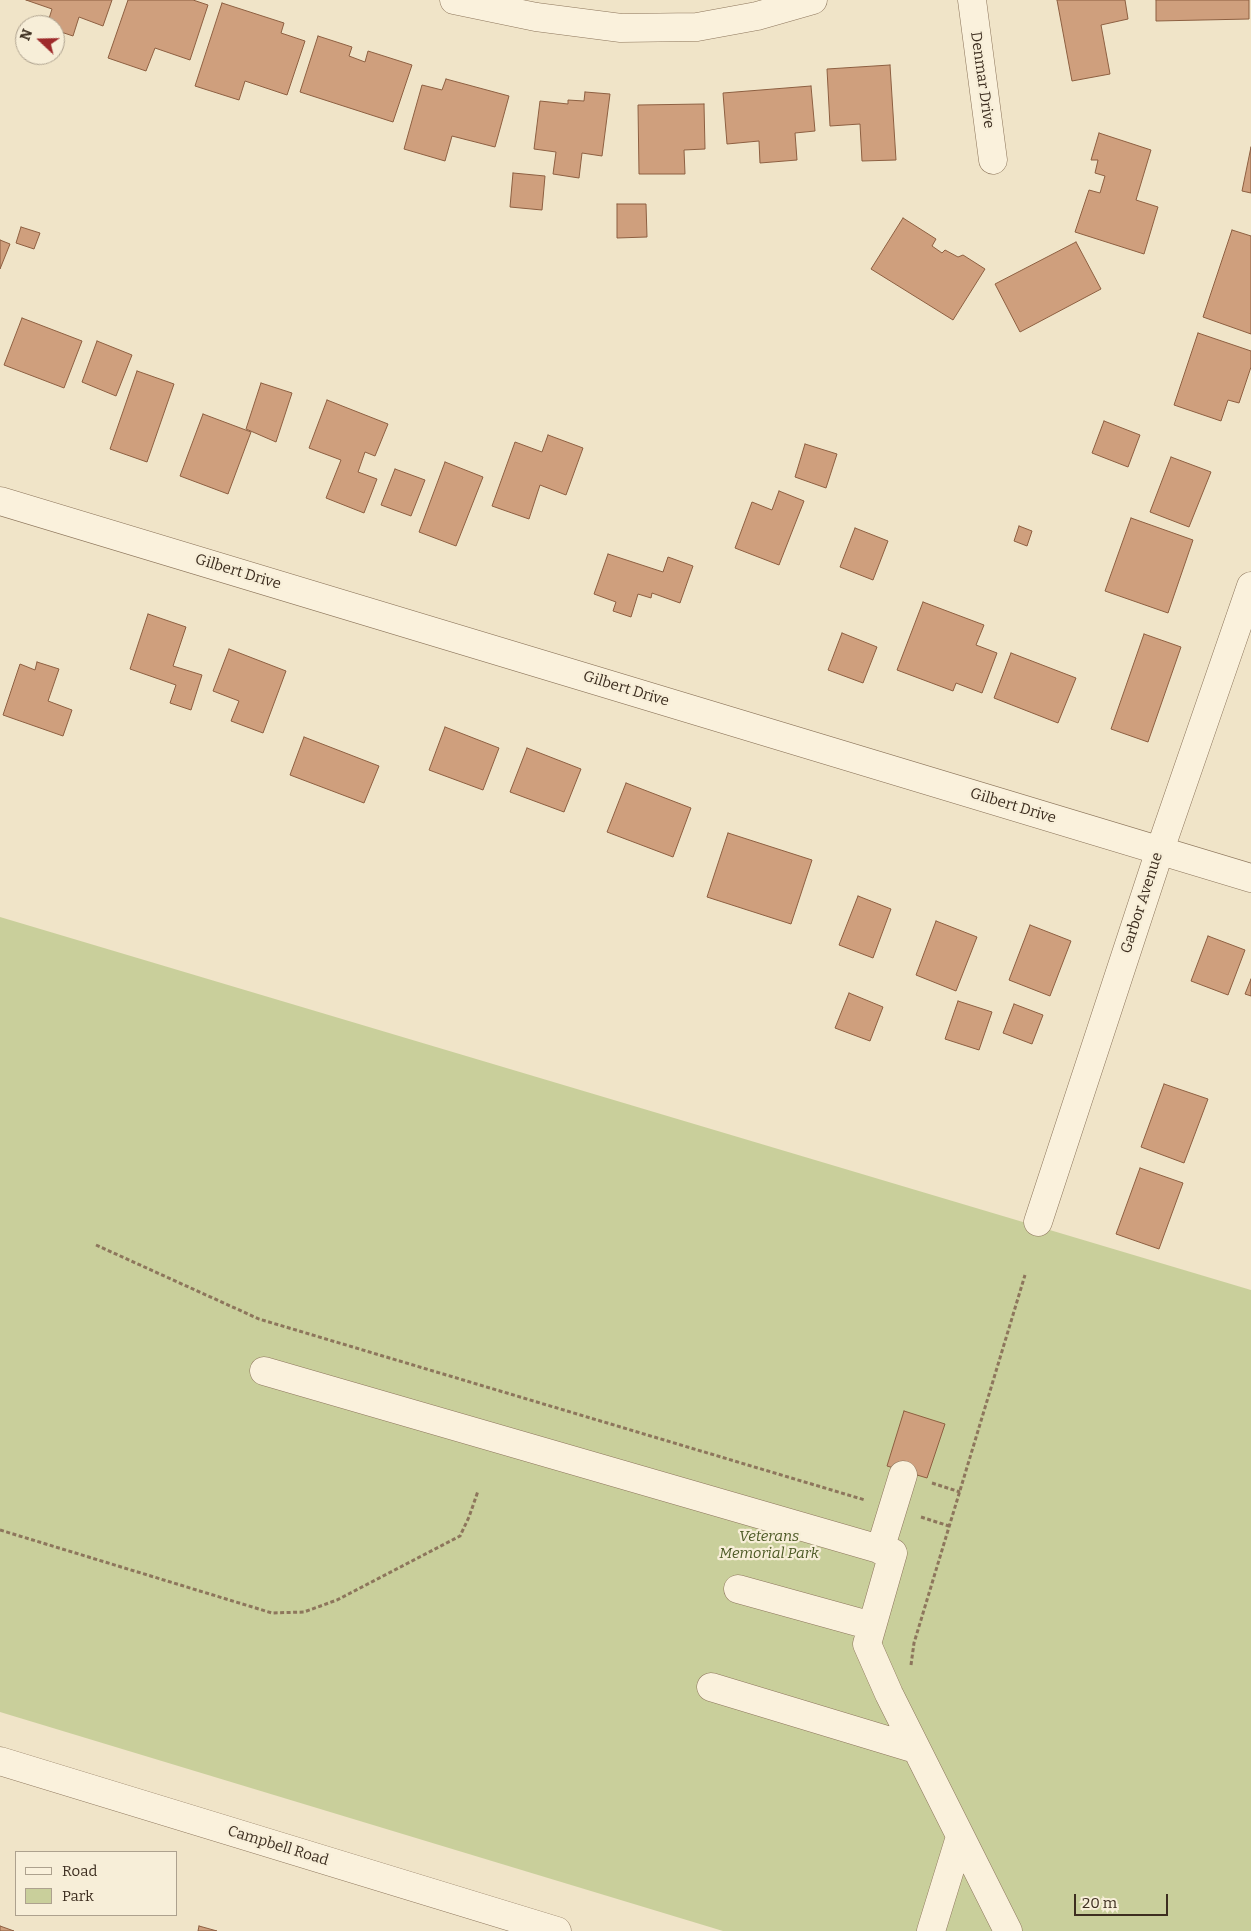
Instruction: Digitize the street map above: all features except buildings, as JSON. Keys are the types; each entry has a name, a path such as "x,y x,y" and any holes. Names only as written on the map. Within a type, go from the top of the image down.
{"street":[{"path":"454,0 536,17 620,28 697,28 757,16 813,0"},
{"name":"Denmar Drive","path":"972,0 993,160"},
{"name":"Gilbert Drive","path":"0,500 1251,878"},
{"name":"Garbor Avenue","path":"1038,1222 1160,850 1251,586"},
{"path":"264,1371 893,1553 867,1644 916,1749 1008,1931"},
{"path":"880,1550 903,1475"},
{"path":"738,1589 872,1626"},
{"path":"711,1687 916,1749"},
{"name":"Campbell Road","path":"0,1761 557,1931"},
{"path":"931,1931 960,1837"}],"path":[{"path":"96,1246 259,1319 950,1526"},
{"path":"912,1671 914,1643 1025,1275"},
{"path":"0,1530 272,1613 304,1612 337,1600 460,1536 478,1491"}],"green space":[{"name":"Veterans Memorial Park","path":"0,917 1251,1290 1251,1931 723,1931 0,1712"}]}
